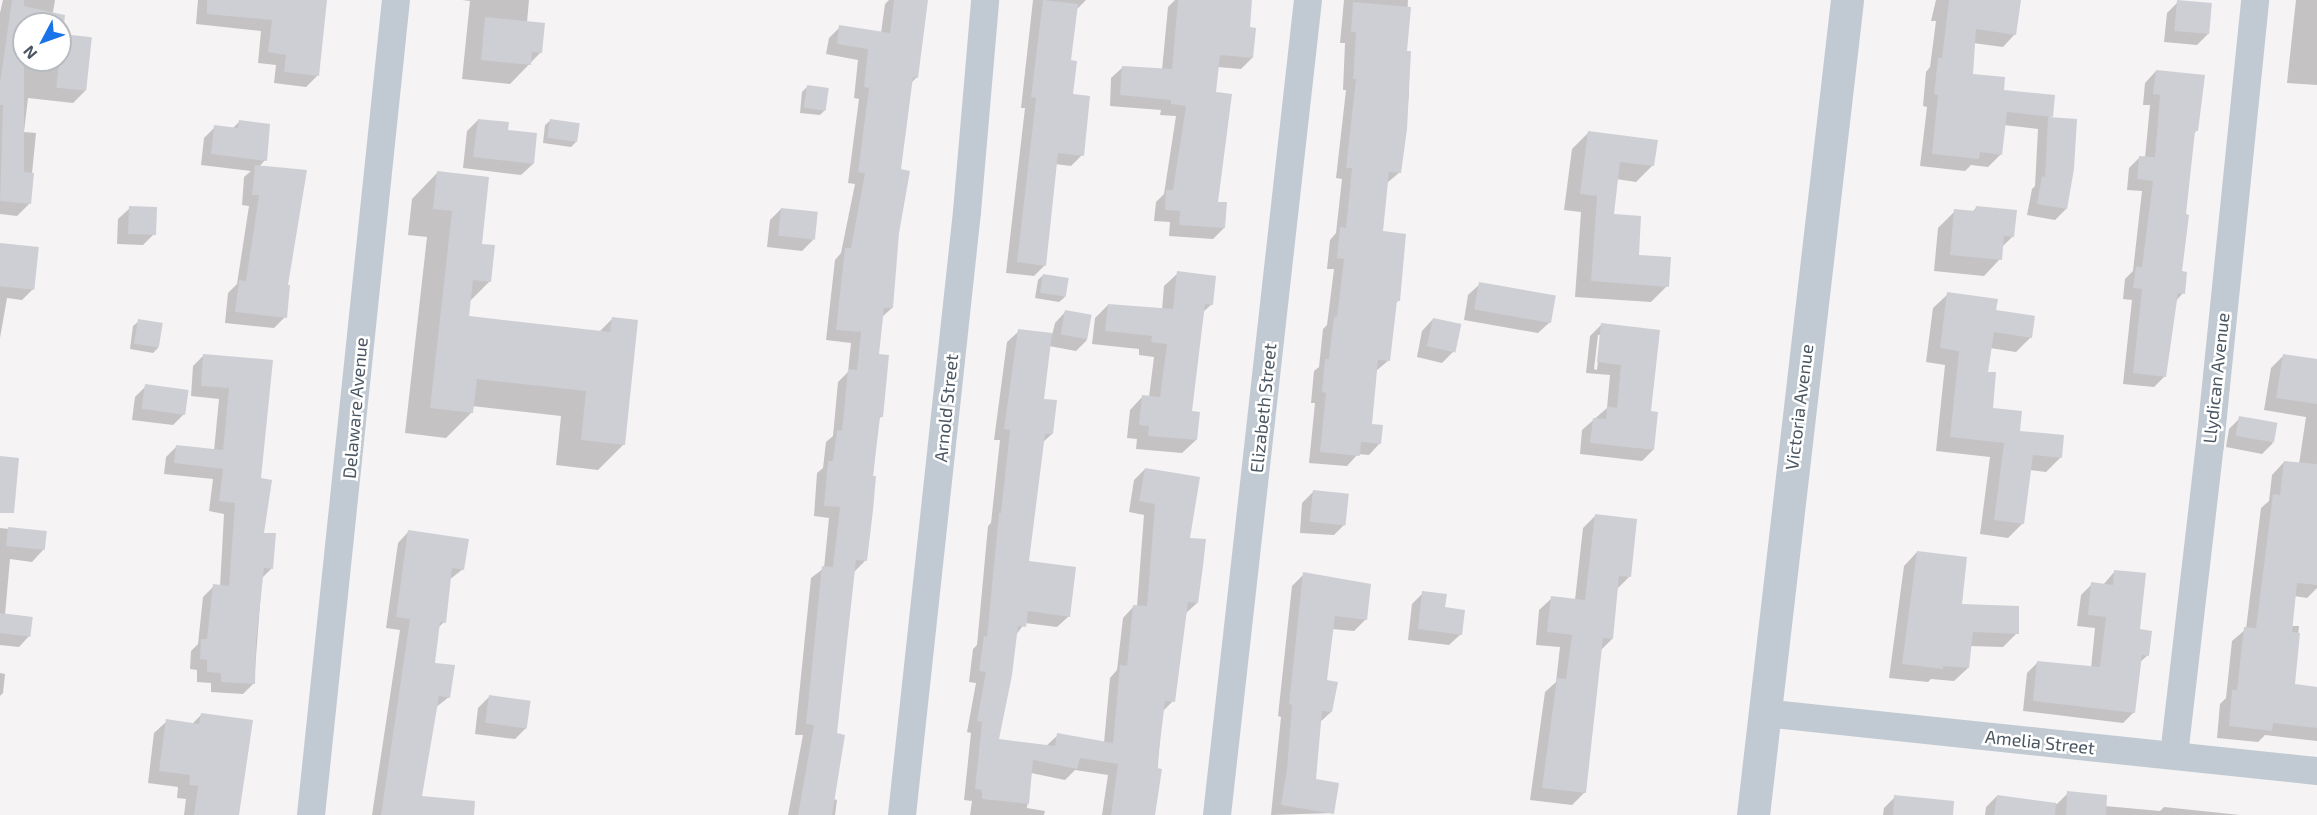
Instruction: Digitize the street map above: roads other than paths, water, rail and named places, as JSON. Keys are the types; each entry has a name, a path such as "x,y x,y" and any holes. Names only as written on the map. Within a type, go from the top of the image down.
{"street":[{"name":"Delaware Avenue","path":"311,815 396,0"},
{"name":"Arnold Street","path":"902,815 966,224 985,0"},
{"name":"Elizabeth Street","path":"1217,815 1308,0"},
{"name":"Victoria Avenue","path":"1753,815 1847,0"},
{"name":"Llydican Avenue","path":"2174,755 2210,445 2255,0"},
{"name":"Amelia Street","path":"1764,713 2317,771"}]}
